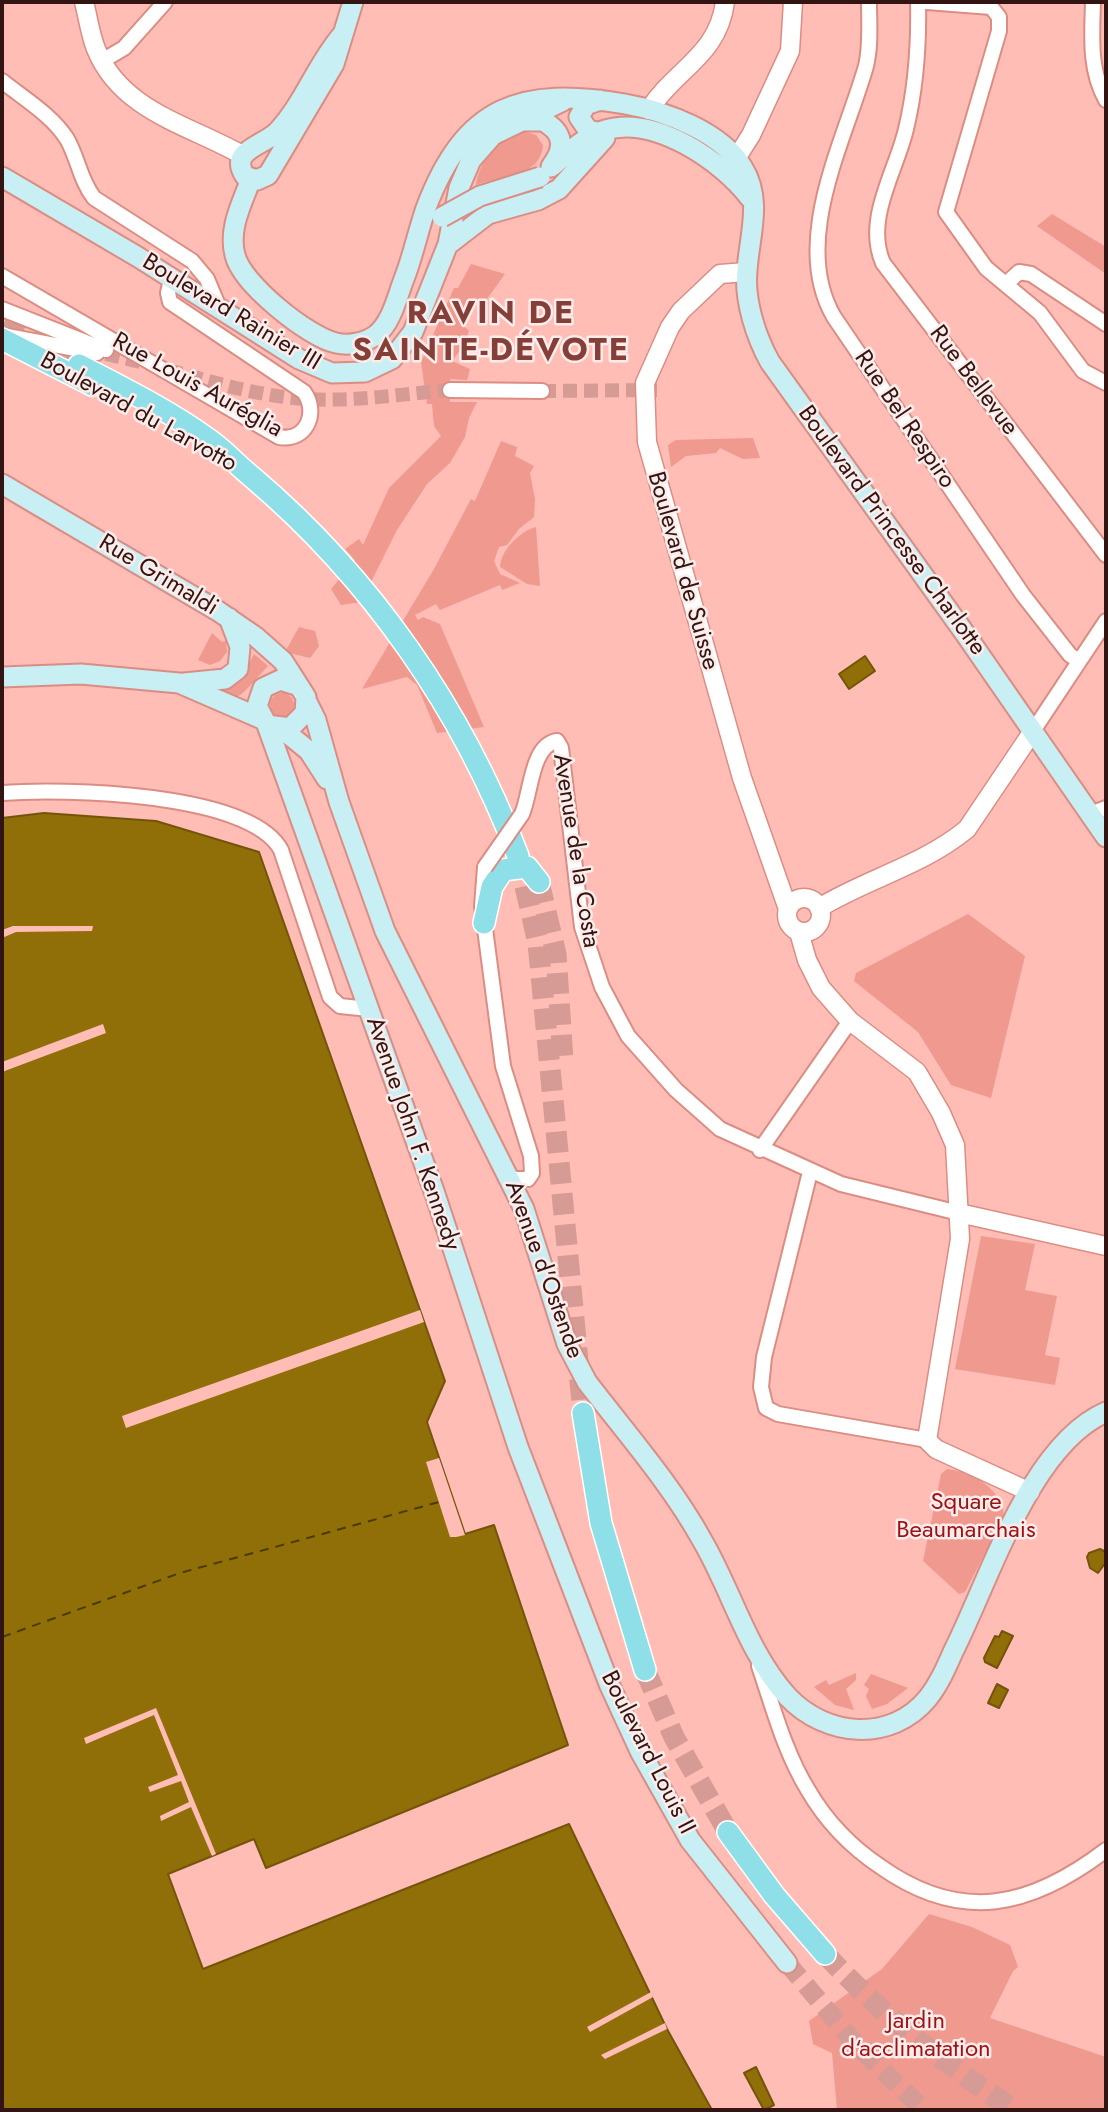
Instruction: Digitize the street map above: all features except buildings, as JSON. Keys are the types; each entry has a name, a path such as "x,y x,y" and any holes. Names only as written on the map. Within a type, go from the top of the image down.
{"main road":[{"path":"342,35 323,57 284,124 249,151 241,170 251,179 263,179 274,166 334,64 353,2"},
{"path":"251,179 234,227 237,263 272,300 323,339 338,344 353,344 376,335 390,314 414,253 426,210 447,160 485,120 514,104 539,99 600,100 649,110 689,125 737,157"},
{"name":"Boulevard Rainier III","path":"2,177 317,368 343,373 374,369 392,359 406,344 448,244 459,188 468,166 489,139 568,99"},
{"path":"600,100 586,105 579,117 588,130 597,132 631,127 654,131 690,149 728,174 752,200"},
{"path":"519,122 543,121 556,130 562,146 545,172"},
{"path":"448,244 488,214 538,200 559,189 602,140 631,127"},
{"path":"414,253 428,231 442,217 480,196 545,172 597,132"},
{"path":"249,151 268,151 274,166"},
{"name":"Boulevard Princesse Charlotte","path":"737,157 746,171 752,200 755,224 747,272 752,313 761,346 1033,731 1098,811 1106,837"},
{"name":"Boulevard du Larvotto","path":"2,337 140,410 246,472"},
{"name":"Boulevard du Larvotto","path":"79,365 184,422 212,441 246,472"},
{"path":"246,472 329,551 412,655 475,758 518,856"},
{"name":"Rue Grimaldi","path":"2,484 229,618 283,661 303,694"},
{"path":"2,677 81,674 179,683 225,679 235,672 241,652 229,618"},
{"path":"280,680 303,694 305,713 280,727 258,700 268,684 280,680"},
{"path":"179,683 280,727"},
{"name":"Avenue d'Ostende","path":"303,694 323,739 339,802"},
{"name":"Avenue d'Ostende","path":"280,727 309,751 322,768 339,802 398,959 507,1173 536,1241 573,1358 587,1382 694,1526 714,1560 774,1689 811,1714 848,1730 880,1728 912,1713 940,1681 1030,1492 1067,1438 1088,1420 1106,1412"},
{"name":"Avenue John F. Kennedy","path":"280,727 289,754 292,786"},
{"name":"Avenue John F. Kennedy","path":"280,727 292,786 532,1481"},
{"path":"484,923 492,887 503,870 527,867 539,883"},
{"path":"583,1413 601,1523 645,1670"},
{"name":"Boulevard Louis II","path":"532,1481 610,1686 640,1751 690,1839 787,1963"},
{"path":"728,1832 774,1895 825,1954"}],"street":[{"path":"84,2 102,61 116,83 136,101 249,151"},
{"path":"102,61 124,48 165,2"},
{"path":"649,110 666,88 704,54 723,19 725,2"},
{"path":"737,157 751,135 790,51 793,2"},
{"name":"Rue Bel Respiro","path":"869,2 870,43 866,66 837,148 819,229 822,288 828,307 1023,595 1070,655 1079,661"},
{"name":"Rue Bellevue","path":"918,2 916,80 906,131 876,229 877,249 883,263 1106,555"},
{"path":"927,2 985,6 991,8 999,17 999,31 946,212 970,248 1058,333 1083,371 1106,383"},
{"path":"1093,2 1092,51 1096,79 1106,100"},
{"path":"2,81 52,122 67,139 85,186 94,198 192,261 207,279 221,311"},
{"name":"Boulevard de Suisse","path":"747,272 720,274 681,311 670,327 646,383 647,442 742,778 788,909"},
{"path":"1006,284 1019,272 1031,274 1106,324"},
{"name":"Rue Louis Auréglia","path":"2,276 279,437 293,438 301,435 311,415 309,398 304,392 170,302 168,293 171,279"},
{"path":"2,309 106,352 2,337"},
{"path":"450,390 542,391"},
{"path":"819,908 840,895 912,865 967,829 1106,621"},
{"name":"Avenue de la Costa","path":"507,1173 514,1179 528,1180 532,1173 531,1156 503,1066 481,890 485,867 522,814 540,753 547,744 556,741 561,748 582,927 593,964 628,1036 676,1090 720,1129 810,1172 868,1193 1106,1246"},
{"path":"2,793 77,790 144,796 219,813 261,828 273,837 281,850 330,997 340,1006 369,1009"},
{"path":"799,932 809,932 817,926 821,918 819,908 812,900 802,899 788,909 788,921 799,932 812,972 828,997 850,1021 917,1072 942,1113 955,1145 960,1239 927,1440"},
{"path":"760,1150 850,1021"},
{"path":"810,1172 764,1357 761,1387 766,1408 778,1414 927,1440 936,1449 1030,1492"},
{"path":"774,1689 797,1771 824,1815 869,1859 918,1889 964,1904 999,1901 1052,1884 1106,1850"}],"green space":[{"path":"526,132 536,135 543,145 535,164 517,174 476,185 486,158 508,138"},
{"path":"1052,214 1106,247 1106,274 1037,226"},
{"path":"471,264 505,274 487,299 474,303 464,326 469,331 464,345 452,361 470,369 467,380 450,379 450,402 477,402 469,418 465,437 450,463 427,484 397,530 361,602 341,605 331,589 355,560 345,549 359,539 363,545 389,488 441,436 434,426 432,404 427,404 421,362 454,288 458,288"},
{"path":"753,438 760,458 743,459 720,448 716,453 686,456 671,467 668,445 676,440"},
{"path":"501,441 517,447 515,456 534,466 530,473 535,499 534,517 519,529 507,545 499,547 494,561 500,574 520,583 502,590 500,585 440,610 436,604 415,615 418,620 423,617 440,624 484,727 437,733 417,685 407,677 362,689 434,569 471,499 475,501"},
{"path":"536,527 540,586 527,584 500,567 512,542"},
{"path":"299,627 315,631 319,646 310,658 285,652"},
{"path":"212,633 222,642 226,641 227,652 220,661 210,665 198,660"},
{"path":"254,654 268,666 248,688 237,697 217,691 246,670"},
{"path":"282,693 291,696 294,705 291,714 282,717 273,714 270,705 273,696"},
{"path":"968,914 1025,956 991,1098 951,1085 918,1032 854,981 856,973"},
{"path":"981,1236 1035,1244 1025,1290 1057,1296 1045,1355 1060,1358 1055,1385 955,1369"},
{"name":"Square Beaumarchais","path":"947,1469 967,1474 985,1484 998,1499 1004,1517 965,1592 959,1594 923,1561 941,1474"},
{"path":"856,1673 856,1680 846,1689 854,1710 835,1705 814,1687 826,1680 829,1685"},
{"path":"871,1674 908,1688 887,1704 872,1709 866,1696 869,1689 864,1685"},
{"name":"Jardin d‘acclimatation","path":"929,1914 972,1927 1010,1945 1018,1967 1013,1971 990,2018 1106,2057 1106,2110 837,2110 832,2053 813,2044 809,2021 882,1969"}],"shaded area":[{"path":"865,656 875,671 849,689 839,674"},
{"path":"44,813 156,821 259,852 445,1381 427,1422 465,1534 494,1525 568,1745 266,1868 254,1839 168,1874 203,1969 569,1824 667,2029 712,2110 2,2110 2,818"},
{"path":"1100,1549 1106,1552 1106,1562 1098,1573 1090,1568 1087,1557 1089,1553"},
{"path":"1002,1631 1013,1636 997,1668 985,1662 984,1658 995,1636 999,1637"},
{"path":"997,1684 1008,1690 999,1708 988,1703"},
{"path":"756,2067 774,2105 764,2110 744,2073"}],"pier":[{"path":"13,926 93,926 92,931 16,932 2,938 2,930"},
{"path":"103,1024 106,1033 2,1072 2,1062"},
{"path":"420,1310 424,1322 126,1428 122,1416"},
{"path":"439,1458 465,1535 450,1537 426,1462"},
{"path":"156,1708 216,1854 212,1856 191,1807 161,1821 160,1816 189,1802 181,1781 150,1792 148,1787 178,1775 154,1715 86,1744 84,1738"},
{"path":"651,1992 653,1997 590,2032 587,2027"},
{"path":"665,2023 667,2029 605,2059 601,2055"}],"ferry route":[{"path":"2,1637 180,1573 439,1502"}],"tunnel":[{"path":"2,327 79,365"},
{"path":"106,354 149,364"},
{"path":"168,370 253,392 305,399 359,399 450,390"},
{"path":"542,391 657,390"},
{"path":"518,856 538,943 583,1413"},
{"path":"539,882 556,954 563,1060"},
{"path":"645,1670 674,1737 728,1832"},
{"path":"825,1954 869,1998 916,2038 1015,2110"},
{"path":"787,1963 860,2049 924,2110"}],"district":[{"name":"RAVIN DE SAINTE-DÉVOTE","path":"491,334"}]}
